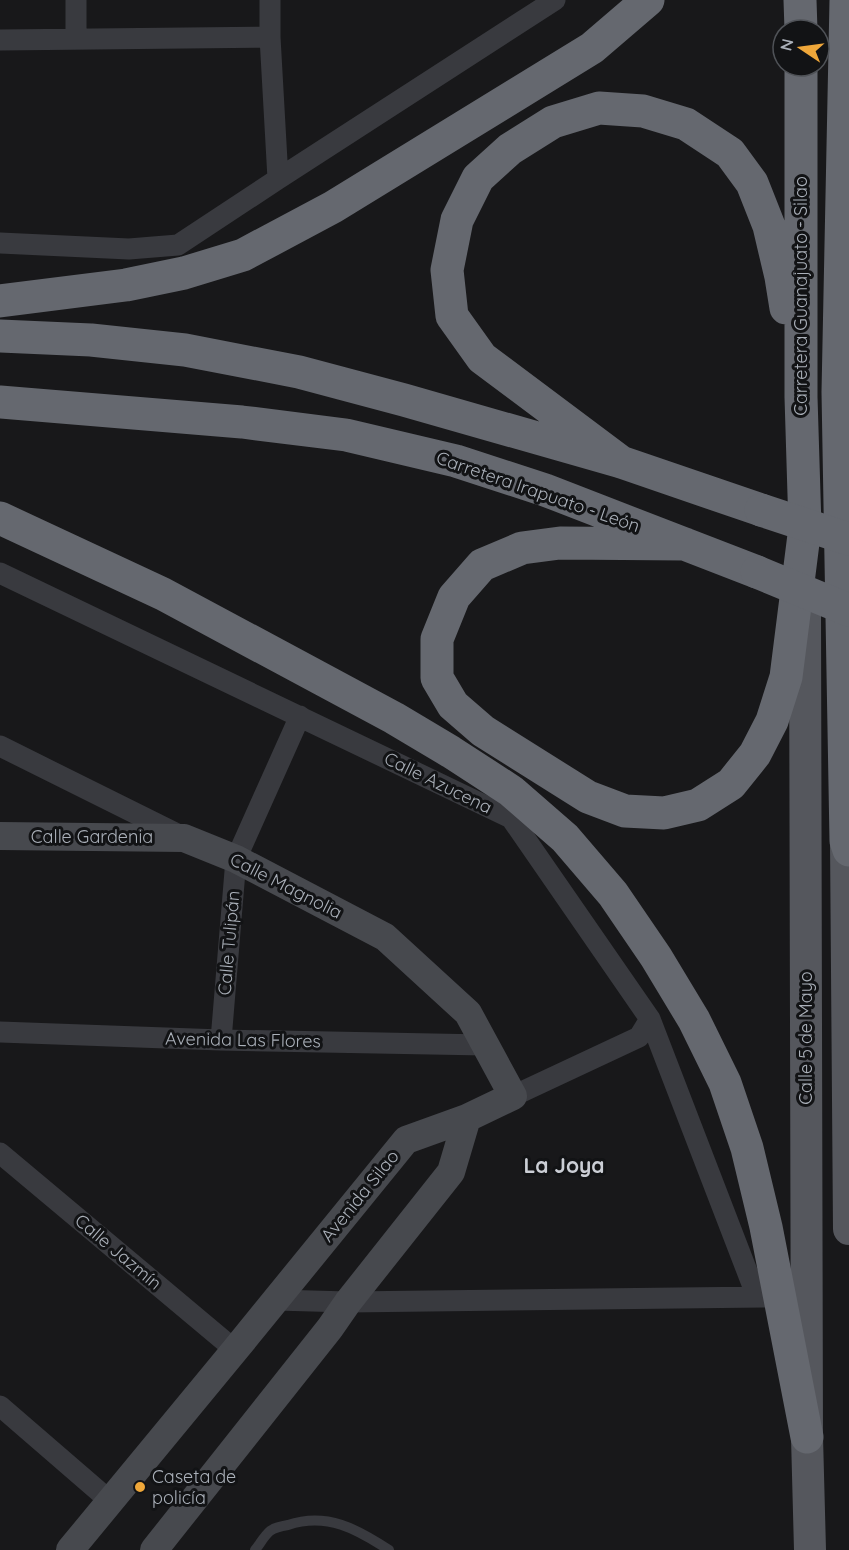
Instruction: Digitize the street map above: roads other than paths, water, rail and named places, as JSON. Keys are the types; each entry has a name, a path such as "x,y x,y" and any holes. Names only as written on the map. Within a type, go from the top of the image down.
{"highway":[{"path":"0,301 126,285 184,273 243,255 333,207 592,48 648,0"},
{"path":"801,0 801,18"},
{"name":"Carretera Guanajuato - Silao","path":"846,0 838,392 847,845"},
{"name":"Carretera Guanajuato - Silao","path":"685,544 560,543 522,548 482,565 454,597 437,639 437,678 453,705 483,731 588,797 625,811 664,813 698,805 731,784 755,754 772,721 786,677 805,526 801,397 801,78"},
{"path":"621,462 482,358 452,316 447,270 457,220 478,178 510,149 553,122 599,108 643,111 686,124 730,153 752,183 769,226 781,277 801,397"},
{"path":"0,336 91,340 185,350 299,372 621,462 849,539"},
{"path":"838,392 849,341"},
{"name":"Carretera Irapuato - León","path":"0,402 242,422 346,435 456,461 545,490 849,610"},
{"path":"0,518 163,594 394,718 511,791 565,838 613,894 656,957 694,1020 725,1083 747,1148 766,1227 768,1297 807,1437"}],"main road":[{"name":"Calle 5 de Mayo","path":"805,526 807,1437 810,1550"},
{"path":"847,845 849,1229"}],"street":[{"path":"76,0 76,39"},
{"path":"270,0 278,179"},
{"path":"0,243 129,249 178,245 555,0"},
{"path":"0,40 270,36"},
{"name":"Calle Azucena","path":"0,573 511,819 650,1019 768,1297"},
{"name":"Calle Tulipán","path":"221,1040 236,859 300,716"},
{"name":"Calle Magnolia","path":"0,746 184,838 236,859 385,937 468,1013 513,1096"},
{"name":"Calle Gardenia","path":"0,837 184,838"},
{"path":"513,1096 639,1037 650,1019"},
{"name":"Avenida Las Flores","path":"0,1032 221,1040 486,1045"},
{"name":"Avenida Silao","path":"70,1550 406,1140 467,1118 513,1096"},
{"path":"154,1550 451,1172 467,1118"},
{"name":"Calle Jazmín","path":"0,1153 236,1350"},
{"path":"276,1300 348,1302 768,1297"},
{"path":"0,1406 110,1501"}],"lane":[{"path":"255,1550 271,1530 313,1519 344,1525 365,1534 389,1550"}],"place":[{"name":"Caseta de policía","path":"140,1487"}],"district":[{"name":"La Joya","path":"564,1166"}]}
